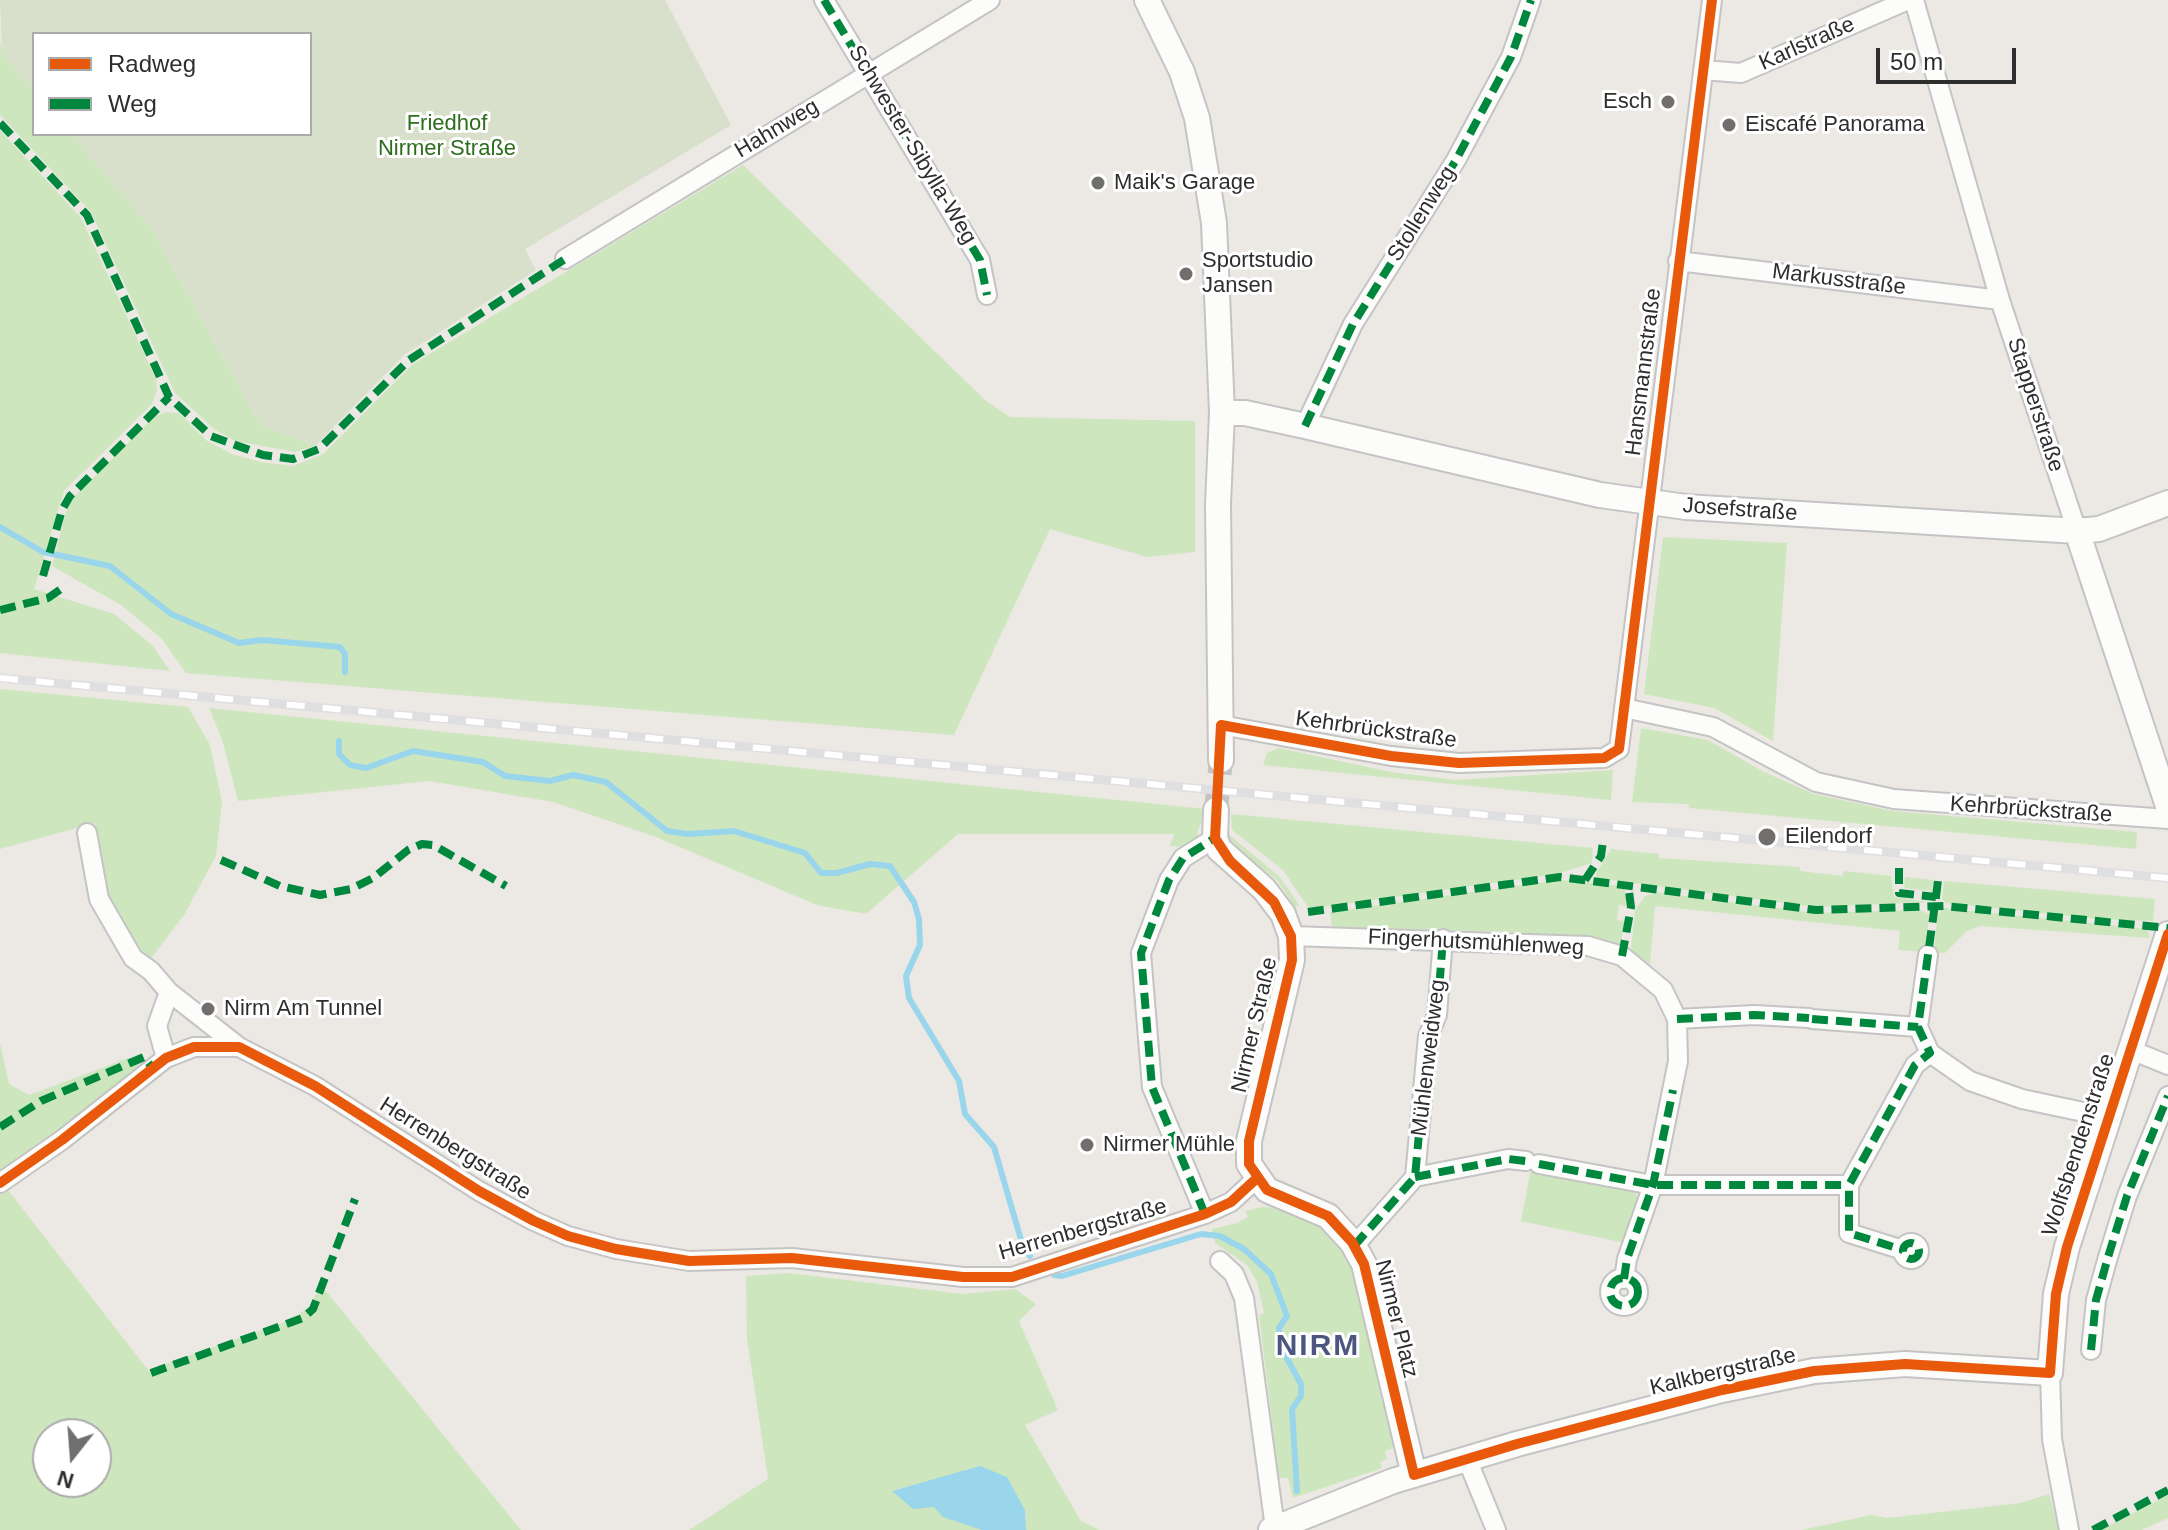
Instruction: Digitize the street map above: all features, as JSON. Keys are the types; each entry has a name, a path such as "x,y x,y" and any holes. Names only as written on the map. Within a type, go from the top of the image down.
{"street":[{"name":"Schwester-Sibylla-Weg","path":"824,0 870,72 980,260 987,295"},
{"name":"Hahnweg","path":"565,259 990,0"},
{"path":"1147,0 1182,72 1204,153 1214,223 1222,413 1218,504 1221,760"},
{"name":"Stollenweg","path":"1305,426 1353,324 1456,160 1511,57 1531,0"},
{"name":"Hansmannstraße","path":"1619,749 1647,503 1712,0"},
{"name":"Karlstraße","path":"1703,70 1741,73 1908,0"},
{"name":"Stapperstraße","path":"1914,0 2000,300 2168,806"},
{"name":"Markusstraße","path":"1678,261 2000,300"},
{"name":"Josefstraße","path":"1222,413 1245,413 1600,495 1647,503 2077,531 2099,529 2168,503"},
{"name":"Kehrbrückstraße","path":"1624,708 1713,727 1816,782 1894,799 2168,819"},
{"name":"Kehrbrückstraße","path":"1221,725 1391,756 1459,763 1604,758 1619,749"},
{"path":"1205,1214 1152,1087 1141,953 1169,880 1183,858 1215,838 1216,810"},
{"name":"Herrenbergstraße","path":"87,833 99,899 133,958 151,971 169,992 239,1047 315,1086 479,1191 568,1236 689,1261 792,1258 963,1277 1012,1277 1205,1214 1231,1202 1256,1179"},
{"name":"Nirmer Straße","path":"1215,838 1230,861 1274,902 1291,936 1292,960 1249,1141 1249,1164 1256,1179"},
{"name":"Wolfsbendenstraße","path":"2069,1530 2052,1439 2050,1373 2056,1294 2067,1247 2107,1117 2168,934"},
{"name":"Fingerhutsmühlenweg","path":"1291,936 1588,946 1622,956 1663,990 1677,1019 1678,1061 1653,1185 1627,1259 1624,1279"},
{"name":"Mühlenweidweg","path":"1415,1177 1428,1036 1437,1015 1443,939"},
{"path":"1928,955 1918,1027 1930,1053 1970,1081 2022,1099 2107,1117"},
{"path":"166,1058 157,1026 169,992"},
{"path":"1677,1019 1754,1015 1918,1027"},
{"name":"Herrenbergstraße","path":"0,1183 62,1140 166,1058 194,1047 239,1047"},
{"name":"Wolfsbendenstraße","path":"2131,1050 2168,1065"},
{"path":"1903,1250 1849,1233 1849,1185 1915,1065 1930,1053"},
{"path":"2091,1350 2096,1300 2108,1257 2127,1196 2168,1096"},
{"path":"1354,1246 1415,1177 1508,1159 1653,1185 1849,1185"},
{"name":"Nirmer Platz","path":"1256,1179 1267,1190 1328,1216 1354,1246 1364,1264 1414,1475"},
{"path":"1220,1261 1234,1274 1244,1298 1273,1529"},
{"name":"Kalkbergstraße","path":"1273,1529 1414,1475 1467,1459 1722,1390 1814,1371 1905,1364 2050,1373"},
{"path":"1467,1459 1496,1530"}],"green space":[{"name":"Friedhof Nirmer Straße","path":"0,0 665,0 731,125 525,249 536,270 404,355 315,446 260,424 151,228 73,136 312,136 312,32 32,32 32,89 2,53"},
{"path":"0,40 2,53 32,89 32,136 73,136 151,228 260,424 315,446 295,452 235,441 214,429 175,393 91,212 0,115"},
{"path":"0,130 81,218 156,379 157,390 152,404 64,491 34,589 114,614 152,645 170,671 0,653"},
{"path":"743,165 986,401 1010,417 1195,421 1195,552 1147,557 1050,529 954,735 186,673 162,639 121,605 52,566 66,512 74,497 155,416 167,412 179,413 207,441 232,454 261,462 293,466 323,454 413,364"},
{"path":"1663,537 1787,543 1773,741 1714,708 1644,694"},
{"path":"0,689 188,707 210,745 222,802 216,856 184,915 152,957 145,960 106,895 95,823 0,849"},
{"path":"209,708 1206,809 1197,832 1199,839 1187,847 1170,846 1174,834 958,834 866,914 817,905 656,837 553,802 429,781 238,801 223,742"},
{"path":"1641,728 1708,740 1764,772 1814,794 1893,811 2137,832 2136,849 1689,808 1688,804 1632,802"},
{"path":"1279,748 1391,772 1455,780 1613,770 1611,800 1263,765 1267,753"},
{"path":"1231,814 1593,848 1592,863 1557,874 1309,909 1283,870 1232,830"},
{"path":"1226,832 1280,877 1299,905 1295,907 1277,880 1233,847"},
{"path":"1611,849 1659,854 1659,858 1800,867 1800,871 1842,876 1844,871 1891,876 1894,897 1929,902 1815,907 1597,878 1596,873"},
{"path":"1905,877 1933,880 1932,891 1904,888"},
{"path":"1560,880 1624,886 1627,906 1619,905 1617,920 1625,922 1620,945 1589,938 1513,932 1332,927 1330,912"},
{"path":"1944,881 2155,899 2153,921 2099,919 1946,903 1942,899"},
{"path":"1656,892 1814,913 1920,910 1929,914 1926,952 1898,950 1900,931 1655,906 1650,964 1631,951 1635,910 1645,896"},
{"path":"1943,908 2147,929 2150,938 1980,926 1967,931 1945,953 1934,953 1937,916"},
{"path":"0,1043 9,1084 29,1095 142,1053 141,1063 126,1080 0,1173"},
{"path":"1531,1169 1633,1190 1639,1199 1625,1243 1521,1221"},
{"path":"8,1190 148,1370 288,1321 311,1306 318,1288 325,1290 521,1530 0,1530 0,1194"},
{"path":"1262,1207 1280,1208 1319,1225 1333,1236 1354,1268 1394,1448 1385,1451 1387,1459 1380,1462 1382,1468 1293,1498 1288,1478 1279,1478 1259,1315 1264,1313 1257,1282 1247,1265 1215,1243 1212,1229 1237,1223 1248,1217 1245,1211"},
{"path":"789,1273 962,1294 1015,1289 1036,1304 1019,1321 1058,1410 1025,1425 1081,1521 1100,1530 1026,1530 1025,1510 943,1478 893,1490 993,1530 689,1530 768,1479 747,1338 746,1276"},
{"path":"2049,1494 2059,1530 1802,1530 1871,1515 1887,1518 2021,1503"},
{"path":"2168,1495 2168,1518 2142,1530 2101,1530"}],"water":[{"path":"980,1466 1007,1477 1025,1510 1026,1530 982,1530 943,1517 934,1507 913,1509 892,1491"}],"waterway":[{"path":"0,527 43,552 110,566 171,614 239,643 262,640 340,647 345,654 345,672"},
{"path":"339,741 339,754 350,765 366,768 413,751 483,762 505,776 550,781 573,775 606,782 667,831 688,834 734,831 805,853 821,873 837,873 870,864 890,866 914,902 919,919 920,945 906,976 909,998 959,1081 965,1114 994,1147 1024,1250 1030,1256"},
{"path":"1054,1275 1062,1276 1201,1234 1220,1236 1244,1249 1271,1274 1287,1316 1279,1328 1279,1344 1301,1384 1301,1396 1292,1409 1297,1491"}],"tunnel":[{"path":"1216,810 1221,760"}],"railway":[{"path":"0,678 2168,878"}],"marked path":[{"path":"824,0 980,260 987,295"},
{"path":"1305,426 1353,324 1456,160 1511,57 1531,0"},
{"path":"0,123 87,215 169,397 211,436 263,455 293,459 319,449 409,360 565,259"},
{"path":"43,576 62,510 70,496 169,397"},
{"path":"0,610 48,598 61,589"},
{"path":"1205,1214 1152,1087 1141,953 1169,880 1183,858 1215,838"},
{"path":"1585,880 1601,856 1603,841"},
{"path":"221,860 280,886 320,895 351,889 373,878 408,850 422,844 433,845 506,886"},
{"path":"1899,868 1899,893 1936,897 1918,1027 1930,1053 1915,1065 1849,1185 1849,1233 1903,1250"},
{"path":"1308,912 1560,877 1816,910 1944,906 2168,928"},
{"path":"1936,897 1938,880"},
{"path":"1622,956 1631,907 1628,884"},
{"path":"1354,1246 1415,1177 1428,1036 1437,1015 1443,939"},
{"path":"1677,1019 1754,1015 1809,1018"},
{"path":"1812,1019 1918,1027"},
{"path":"0,1127 41,1101 144,1057 153,1069"},
{"path":"1624,1279 1627,1259 1653,1185 1673,1090"},
{"path":"2091,1350 2096,1300 2108,1257 2127,1196 2168,1096"},
{"path":"1415,1177 1508,1159 1526,1161"},
{"path":"1539,1164 1653,1185 1849,1185"},
{"path":"151,1373 303,1318 313,1309 355,1199"},
{"path":"1911,1243 1917,1245 1919,1251 1917,1257 1911,1259 1905,1257 1903,1251 1905,1245 1911,1243"},
{"path":"1624,1278 1634,1282 1638,1292 1634,1302 1624,1306 1614,1302 1610,1292 1614,1282 1624,1278"},
{"path":"2093,1530 2168,1490"}],"cycle path":[{"path":"1712,0 1619,749 1604,758 1459,763 1391,756 1221,725 1215,838 1230,861 1274,902 1291,936 1292,960 1249,1141 1249,1164 1267,1190 1328,1216 1352,1242 1364,1264 1414,1475 1517,1444 1722,1390 1814,1371 1905,1364 2050,1373 2056,1294 2067,1247 2168,934"},
{"path":"0,1183 62,1140 166,1058 194,1047 239,1047 315,1086 479,1191 568,1236 616,1249 689,1261 792,1258 963,1277 1012,1277 1205,1214 1231,1202 1256,1179"}],"place":[{"name":"Esch","path":"1668,102"},
{"name":"Eiscafé Panorama","path":"1729,125"},
{"name":"Maik's Garage","path":"1098,183"},
{"name":"Sportstudio Jansen","path":"1186,274"},
{"name":"Eilendorf","path":"1767,837"},
{"name":"Nirm Am Tunnel","path":"208,1009"},
{"name":"Nirmer Mühle","path":"1087,1145"}],"district":[{"name":"NIRM","path":"1318,1347"}]}
